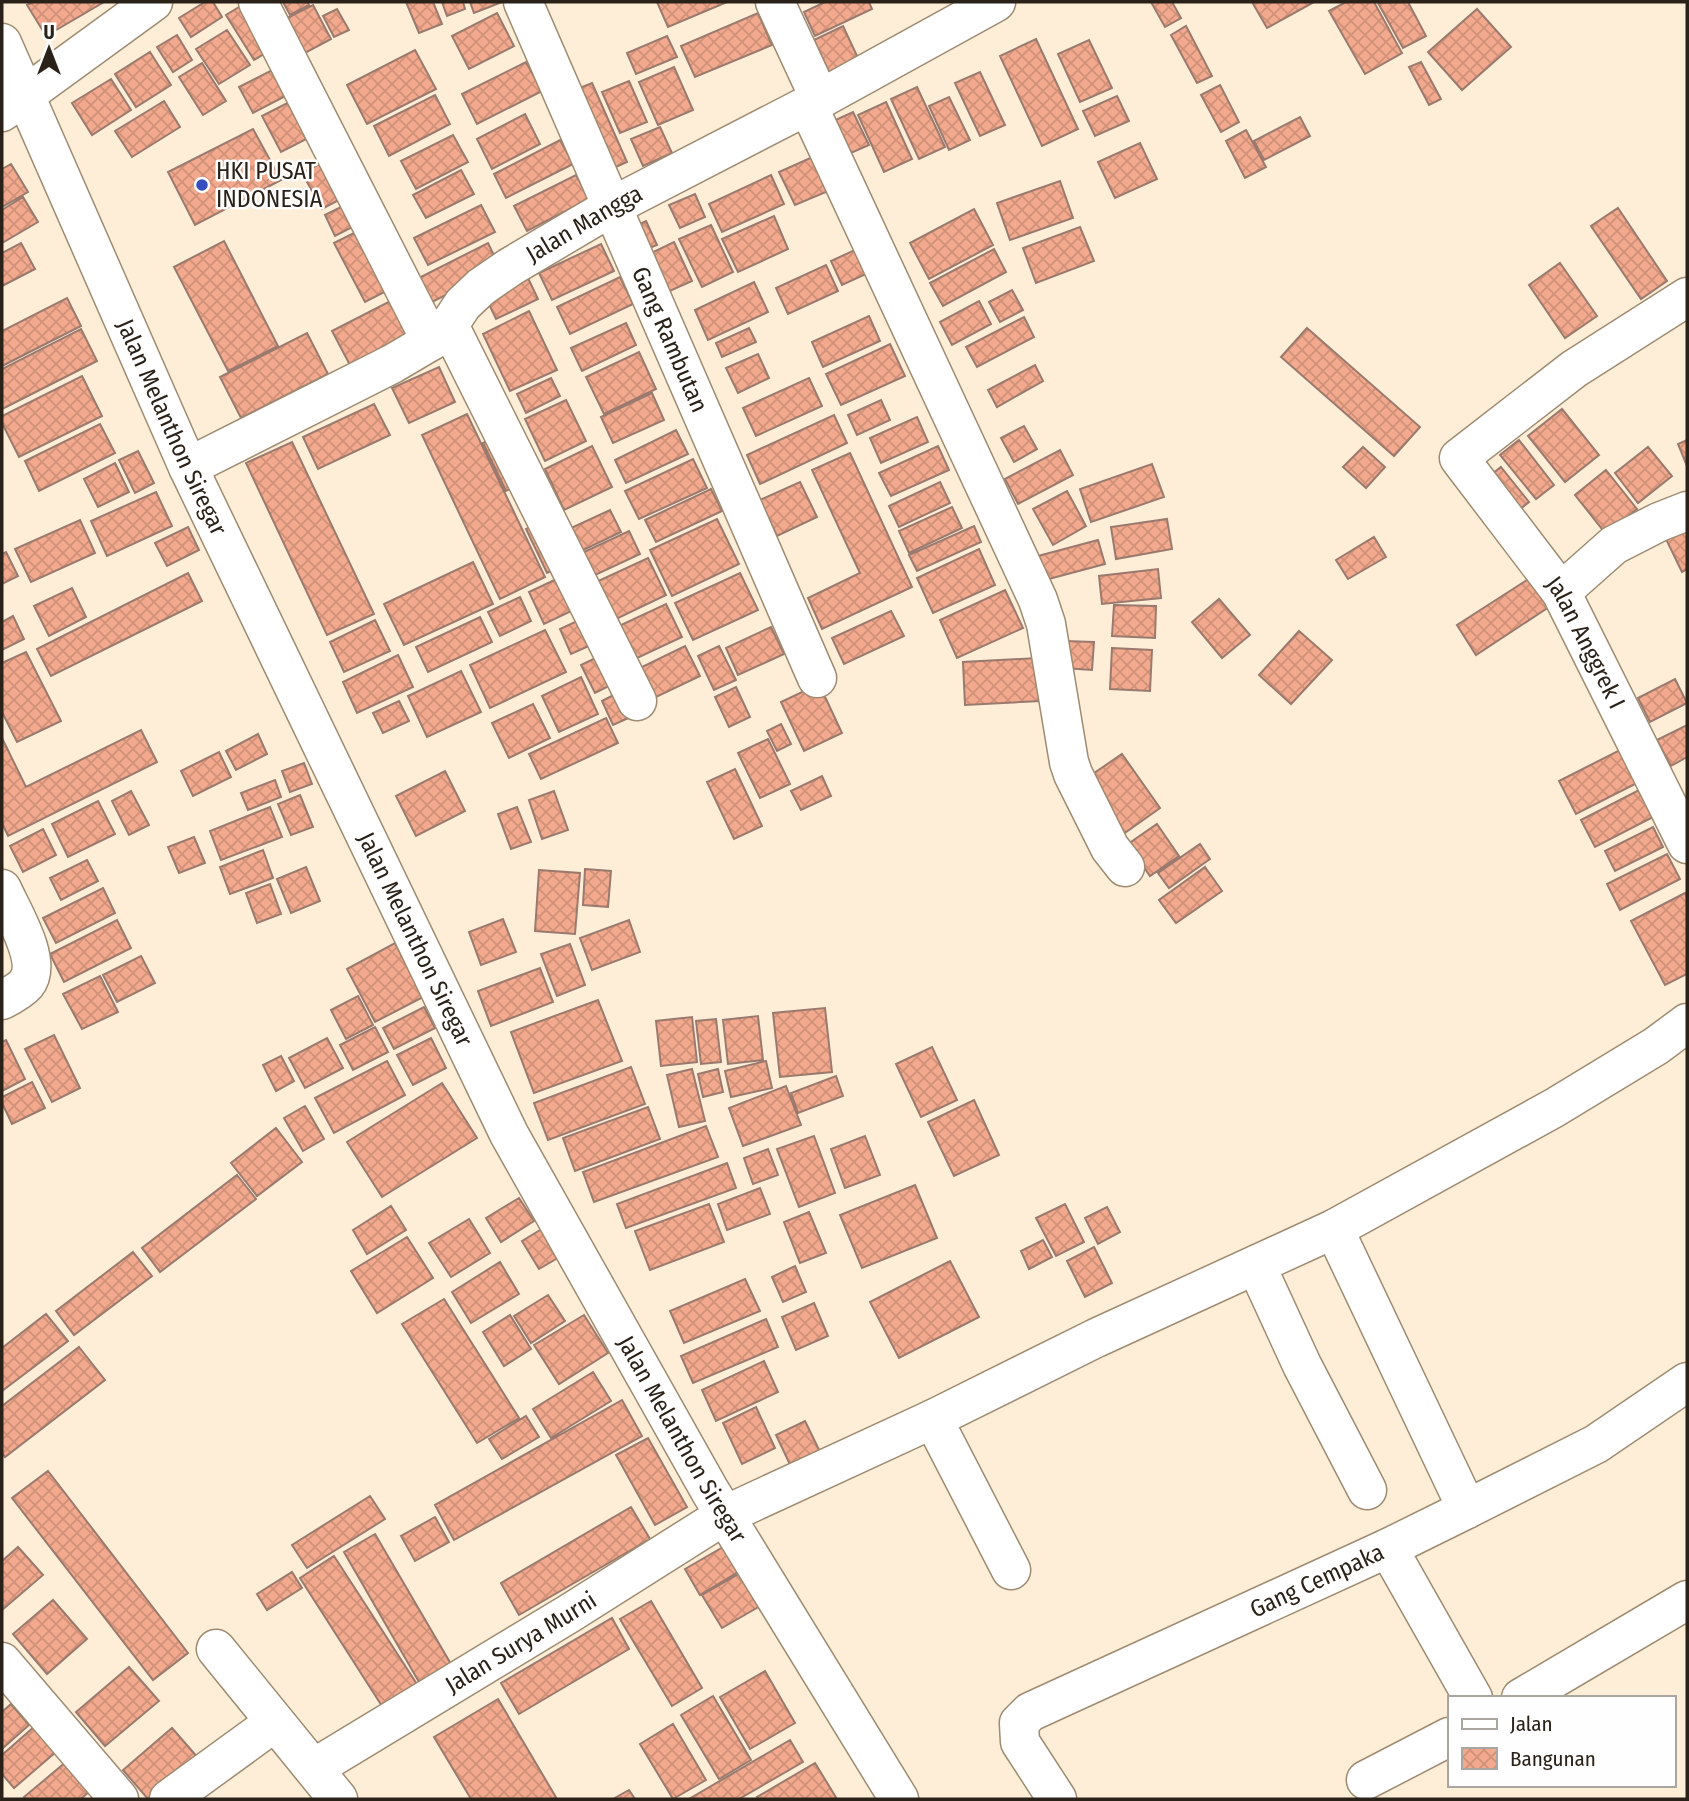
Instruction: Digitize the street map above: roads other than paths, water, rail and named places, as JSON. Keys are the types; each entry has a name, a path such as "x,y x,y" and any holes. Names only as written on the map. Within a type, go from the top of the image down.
{"street":[{"path":"13,104 153,2"},
{"path":"258,2 440,333 637,701"},
{"name":"Gang Rambutan","path":"523,2 817,678"},
{"path":"775,2 814,102 1038,600 1046,624 1069,762 1110,848 1125,867"},
{"name":"Jalan Mangga","path":"188,467 392,364 440,333 463,304 481,287 613,206 814,102 996,2"},
{"name":"Jalan Melanthon Siregar","path":"2,43 13,104 509,1134 725,1515 900,1799"},
{"name":"Jalan Anggrek I","path":"1687,297 1574,369 1459,458 1561,592 1687,844"},
{"path":"1561,592 1614,545 1687,511"},
{"path":"2,889 31,954 27,983 2,1000"},
{"name":"Jalan Surya Murni","path":"314,1768 570,1613 725,1515 933,1419 1096,1338 1334,1229 1554,1108 1656,1046 1687,1023"},
{"path":"1334,1229 1468,1509"},
{"path":"1256,1265 1302,1365 1367,1490"},
{"name":"Gang Cempaka","path":"1057,1799 1020,1742 1018,1723 1030,1712 1468,1509 1596,1444 1687,1382"},
{"path":"933,1419 1011,1570"},
{"path":"1388,1548 1473,1696"},
{"path":"1524,1696 1687,1600"},
{"path":"216,1649 338,1799"},
{"path":"2,1662 119,1799"},
{"path":"169,1799 275,1722"},
{"path":"1366,1780 1448,1738"}],"place":[{"name":"HKI PUSAT INDONESIA","path":"202,185"}]}
